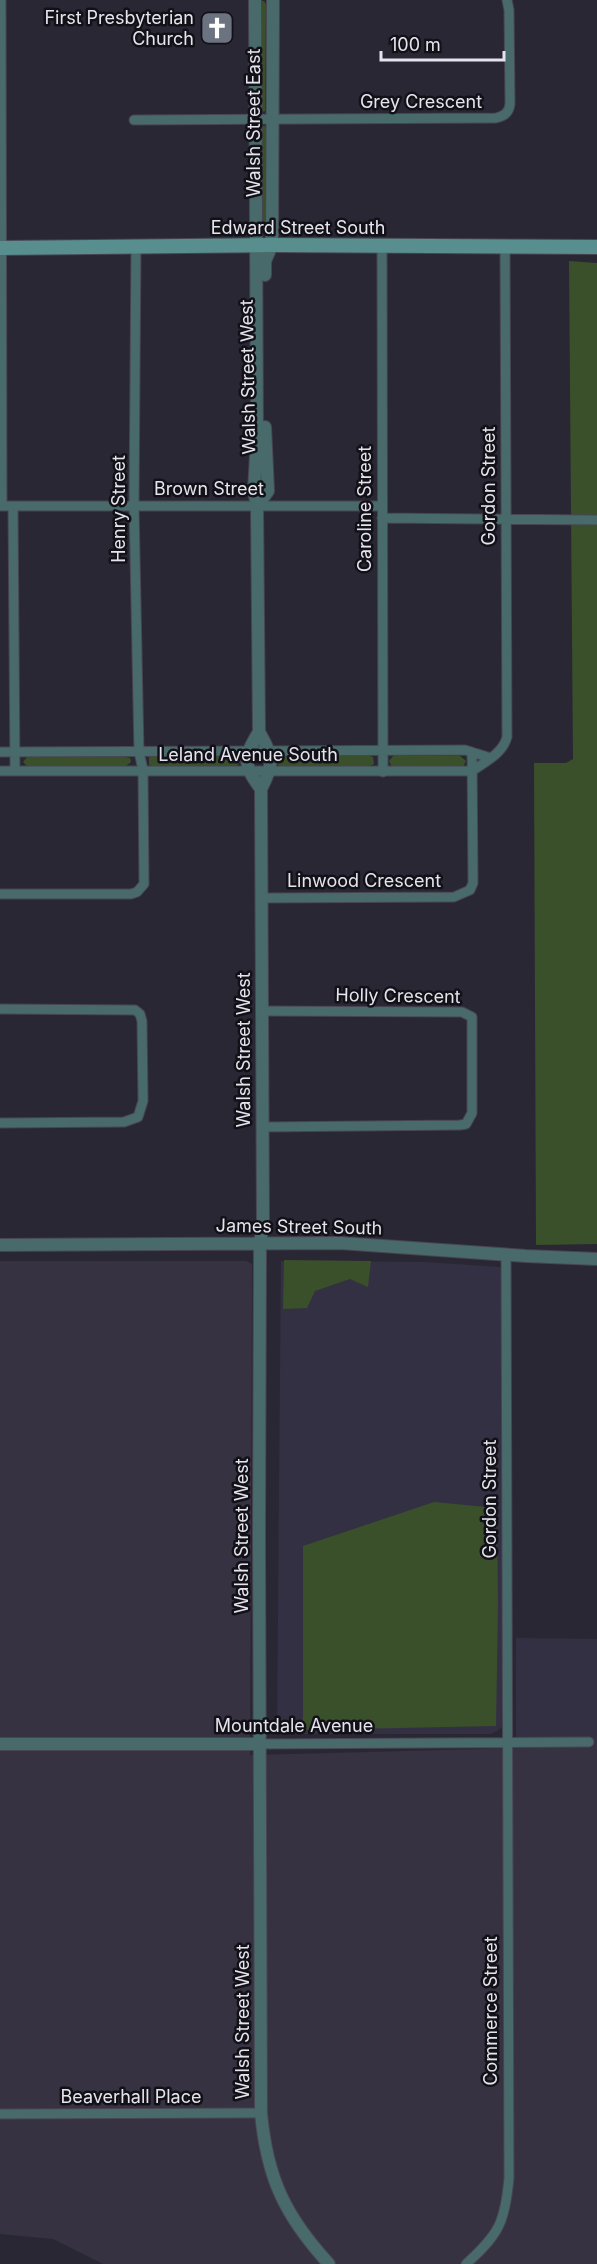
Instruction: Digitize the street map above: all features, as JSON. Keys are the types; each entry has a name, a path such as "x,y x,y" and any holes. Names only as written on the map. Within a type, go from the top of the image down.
{"main road":[{"name":"Edward Street South","path":"1,248 257,245 597,247"}],"street":[{"path":"1,0 1,506"},
{"name":"Walsh Street East","path":"255,0 255,232 257,245"},
{"name":"Walsh Street East","path":"272,245 273,0"},
{"name":"Grey Crescent","path":"134,120 502,117 509,110 510,104 507,0"},
{"name":"Walsh Street West","path":"257,245 257,438 254,491 257,506 260,732 270,750 270,771 261,789 263,1127 263,1223 260,1243 261,2113 269,2163 278,2193 294,2221 330,2264"},
{"name":"Walsh Street West","path":"257,506 268,491 264,439 265,261 272,245"},
{"name":"Henry Street","path":"0,894 137,892 144,884 143,770 139,752 134,506 136,246"},
{"name":"Caroline Street","path":"382,246 382,772"},
{"name":"Gordon Street","path":"491,758 506,742 507,725 505,246"},
{"name":"Brown Street","path":"1,506 382,506"},
{"path":"14,506 15,771"},
{"path":"382,518 597,520"},
{"path":"260,732 248,750 248,771 261,789"},
{"name":"Leland Avenue South","path":"0,752 465,750 491,758"},
{"name":"Linwood Crescent","path":"261,898 454,897 463,895 470,890 473,883 472,752"},
{"path":"472,771 491,758"},
{"name":"Leland Avenue South","path":"0,771 472,771"},
{"path":"0,1009 135,1010 140,1014 142,1021 143,1101 138,1117 124,1122 0,1123"},
{"name":"Holly Crescent","path":"262,1011 462,1012 472,1017 472,1113 466,1124 263,1127"},
{"name":"James Street South","path":"0,1245 372,1244 506,1255 597,1259"},
{"name":"Gordon Street","path":"506,1255 506,1743"},
{"name":"Mountdale Avenue","path":"0,1744 589,1742"},
{"name":"Commerce Street","path":"466,2264 485,2246 500,2227 506,2205 509,2178 506,1743"},
{"name":"Beaverhall Place","path":"0,2114 261,2113"}],"shaded area":[{"path":"0,1261 246,1261 252,1264 250,1755 520,1748 520,1648 597,1645 597,2264 103,2264 53,2239 0,2234"},
{"path":"281,1261 425,1262 500,1267 502,1271 502,1727 491,1734 281,1734 277,1730"},
{"path":"516,1638 597,1639 597,1737 516,1738"}],"green space":[{"path":"262,1 266,4 265,111 263,112 261,111"},
{"path":"262,126 267,129 266,230 262,234 260,232"},
{"path":"569,261 597,263 597,1244 536,1245 534,763 566,763 573,759"},
{"path":"237,755 241,761 237,766 149,765 149,757 154,756"},
{"path":"280,755 367,755 373,757 374,764 367,767 279,767 275,760"},
{"path":"394,755 460,756 466,761 463,767 392,767 389,761"},
{"path":"27,757 126,757 130,758 131,762 126,766 27,766 23,762"},
{"path":"284,1260 371,1261 368,1287 350,1279 315,1291 307,1308 283,1309"},
{"path":"434,1502 497,1508 496,1726 303,1730 303,1546"}],"place":[{"name":"First Presbyterian Church","path":"217,28"}]}
